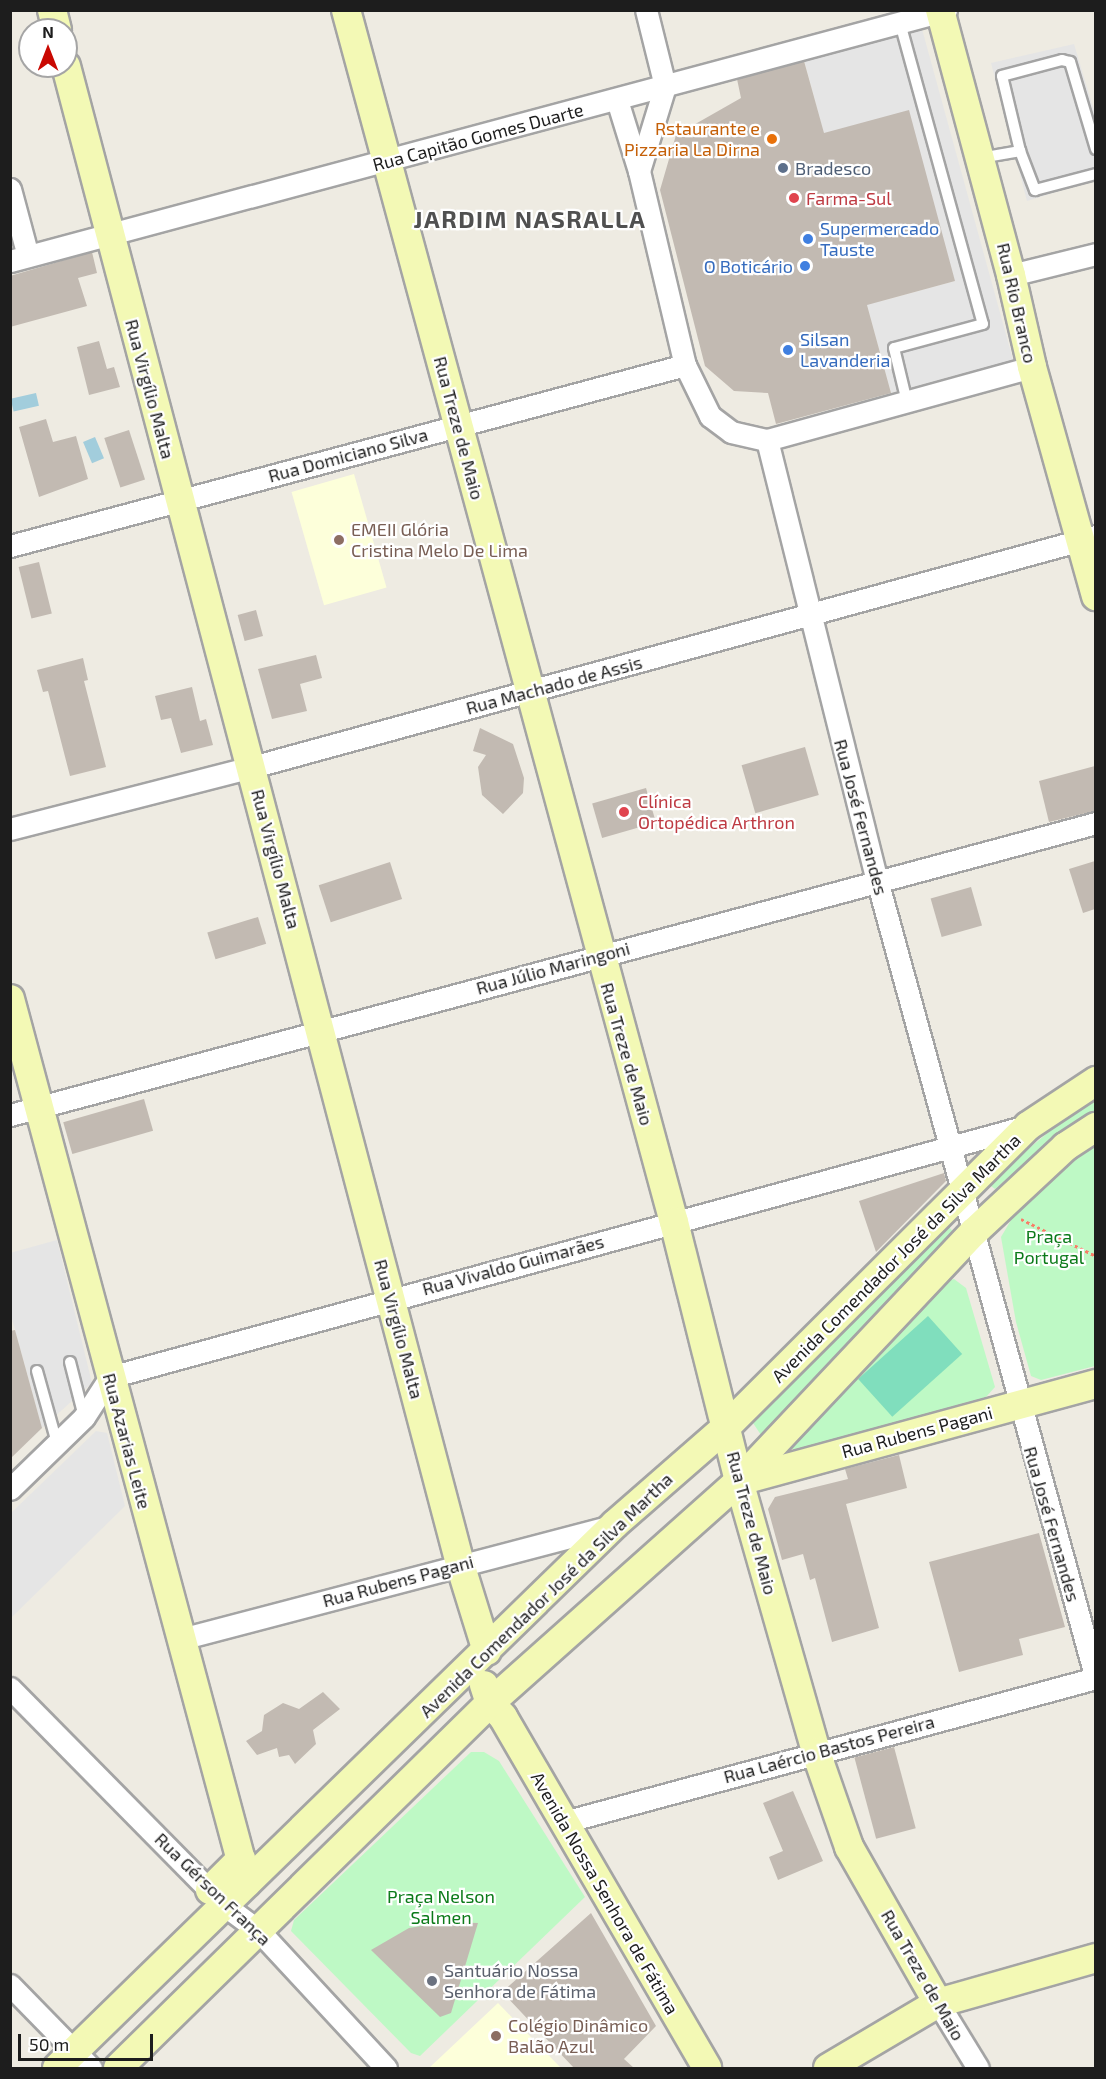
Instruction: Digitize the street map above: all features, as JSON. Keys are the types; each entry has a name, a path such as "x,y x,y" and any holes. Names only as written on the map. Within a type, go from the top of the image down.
{"street":[{"name":"Rua Treze de Maio","path":"346,10 385,162 459,424 599,955 674,1222 739,1481 816,1752 849,1847 978,2068"},
{"path":"639,171 665,86 646,10"},
{"name":"Rua Capitão Gomes Duarte","path":"19,259 942,11"},
{"name":"Rua Rio Branco","path":"942,11 1011,275 1032,367 1089,538 1095,596"},
{"name":"Rua Virgílio Malta","path":"69,78 460,1564 487,1651"},
{"path":"617,100 639,171 685,365 710,416 730,432 767,440 1032,367"},
{"path":"10,189 19,259"},
{"path":"1011,275 1095,254"},
{"name":"Rua Domiciano Silva","path":"10,546 685,365"},
{"name":"Rua José Fernandes","path":"767,440 808,617 877,880 974,1232"},
{"name":"Rua Machado de Assis","path":"10,829 252,767 808,617 1089,538"},
{"name":"Rua Júlio Maringoni","path":"10,1115 1095,823"},
{"name":"Rua Azarias Leite","path":"10,999 241,1860"},
{"name":"Avenida Comendador José da Silva Martha","path":"74,2063 217,1898 241,1860 273,1858 615,1524 726,1427 1028,1126 1095,1081"},
{"name":"Rua Vivaldo Guimarães","path":"110,1377 950,1145 1028,1126"},
{"name":"Avenida Comendador José da Silva Martha","path":"516,1680 739,1481 974,1232 1065,1147 1095,1127"},
{"path":"974,1232 1018,1404"},
{"path":"10,1489 84,1417 110,1377"},
{"name":"Rua Rubens Pagani","path":"739,1481 1095,1384"},
{"name":"Rua José Fernandes","path":"1018,1404 1095,1678"},
{"name":"Rua Rubens Pagani","path":"181,1639 615,1524"},
{"path":"118,2068 281,1910 327,1860 496,1710 516,1680 514,1652 487,1651"},
{"name":"Avenida Nossa Senhora de Fátima","path":"487,1651 480,1674 496,1710 707,2068"},
{"name":"Rua Laércio Bastos Pereira","path":"564,1822 1095,1678"},
{"name":"Rua Gérson França","path":"10,1688 217,1898 259,1931 386,2068"},
{"path":"298,1832 327,1860"},
{"path":"241,1860 273,1858 281,1910"},
{"path":"828,2068 938,2003 1095,1958"},
{"path":"10,1985 74,2063"}],"lane":[{"path":"900,23 983,324 894,348 907,402"},
{"path":"1095,149 1073,68 1062,60 1002,76 1020,151 1035,190 1095,174"},
{"path":"980,158 1020,151"},
{"path":"69,1362 84,1417"},
{"path":"37,1371 57,1443"}],"path":[{"path":"1002,1206 1095,1256"}],"shaded area":[{"path":"922,29 1013,360 891,393 862,287 882,301 955,281 841,197 804,60"},
{"path":"1074,44 1095,114 1095,180 1027,201 991,63"},
{"name":"EMEII Glória Cristina Melo De Lima","path":"354,474 387,587 324,605 292,492"},
{"path":"57,1240 92,1383 42,1428 11,1315 10,1253"},
{"path":"96,1431 107,1433 125,1506 11,1618 11,1513"},
{"name":"Colégio Dinâmico Balão Azul","path":"498,2003 561,2068 429,2068"}],"green space":[{"name":"Praça Portugal","path":"1095,1094 1095,1113 1061,1132 995,1189 987,1183"},
{"name":"Praça Portugal","path":"1095,1146 1095,1366 1041,1380 1031,1376 1016,1322 1001,1237 1014,1215 1082,1151"},
{"path":"949,1227 956,1235 761,1435 753,1423 941,1228"},
{"name":"Praça Portugal","path":"954,1279 966,1288 995,1387 986,1397 797,1450 785,1447 945,1282"},
{"path":"928,1316 962,1354 892,1417 858,1379"},
{"name":"Praça Nelson Salmen","path":"471,1752 484,1752 499,1761 585,1897 420,2056 411,2053 291,1931 294,1920"}],"water":[{"path":"36,393 39,406 14,412 11,399"},
{"path":"95,437 104,458 92,463 83,442"}],"building":[{"name":"Supermercado Tauste","path":"804,61 824,133 909,110 955,281 867,305 891,393 776,424 768,393 734,391 705,366 660,190 676,135 741,98 737,79"},
{"path":"92,252 97,273 78,278 87,306 10,327 10,276"},
{"path":"99,341 107,369 114,367 120,387 89,395 77,347"},
{"path":"46,419 53,442 76,436 88,479 39,497 19,427"},
{"path":"129,430 145,479 120,487 104,438"},
{"path":"39,562 52,613 31,619 19,567"},
{"path":"256,610 263,636 245,641 238,615"},
{"path":"316,655 322,678 300,684 307,711 272,719 258,669"},
{"path":"83,658 88,680 84,681 106,767 70,776 48,691 43,692 37,670"},
{"path":"192,687 200,721 206,719 213,745 181,753 171,718 161,720 155,696"},
{"path":"480,728 513,744 524,778 523,793 503,814 482,795 478,767 486,755 473,751"},
{"path":"805,747 819,795 755,813 742,765"},
{"path":"1095,766 1095,811 1049,822 1039,781"},
{"name":"Clínica Ortopédica Arthron","path":"646,788 656,823 602,838 592,803"},
{"path":"1095,861 1095,909 1083,913 1069,869"},
{"path":"390,862 402,899 331,922 319,885"},
{"path":"971,887 982,925 942,937 931,899"},
{"path":"258,917 266,944 216,959 207,932"},
{"path":"144,1099 153,1131 72,1154 63,1122"},
{"path":"944,1173 946,1181 876,1252 859,1201"},
{"path":"15,1330 42,1428 10,1459 10,1331"},
{"path":"899,1455 907,1488 846,1504 879,1628 832,1642 815,1578 810,1580 803,1554 782,1560 768,1509 775,1497 848,1479 845,1469"},
{"path":"1039,1533 1065,1627 1019,1639 1023,1655 959,1672 929,1562"},
{"path":"323,1692 340,1709 313,1730 316,1744 295,1764 289,1755 279,1757 277,1748 257,1755 246,1741 262,1731 264,1715 283,1703 299,1709"},
{"path":"894,1747 916,1828 876,1839 854,1758"},
{"path":"793,1791 823,1861 778,1880 769,1857 783,1851 763,1803"},
{"path":"591,1913 656,2026 624,2059 634,2068 574,2068 502,1992"},
{"name":"Santuário Nossa Senhora de Fátima","path":"446,1922 478,1923 451,2013 440,2017 371,1950 409,1928"}],"place":[{"name":"Rstaurante e Pizzaria La Dirna","path":"772,139"},
{"name":"Bradesco","path":"783,168"},
{"name":"Farma-Sul","path":"794,198"},
{"name":"Supermercado Tauste","path":"808,239"},
{"name":"O Boticário","path":"805,266"},
{"name":"Silsan Lavanderia","path":"788,350"},
{"name":"EMEII Glória Cristina Melo De Lima","path":"339,540"},
{"name":"Clínica Ortopédica Arthron","path":"624,812"},
{"name":"Santuário Nossa Senhora de Fátima","path":"432,1981"},
{"name":"Colégio Dinâmico Balão Azul","path":"496,2036"}],"district":[{"name":"JARDIM NASRALLA","path":"530,219"}]}
